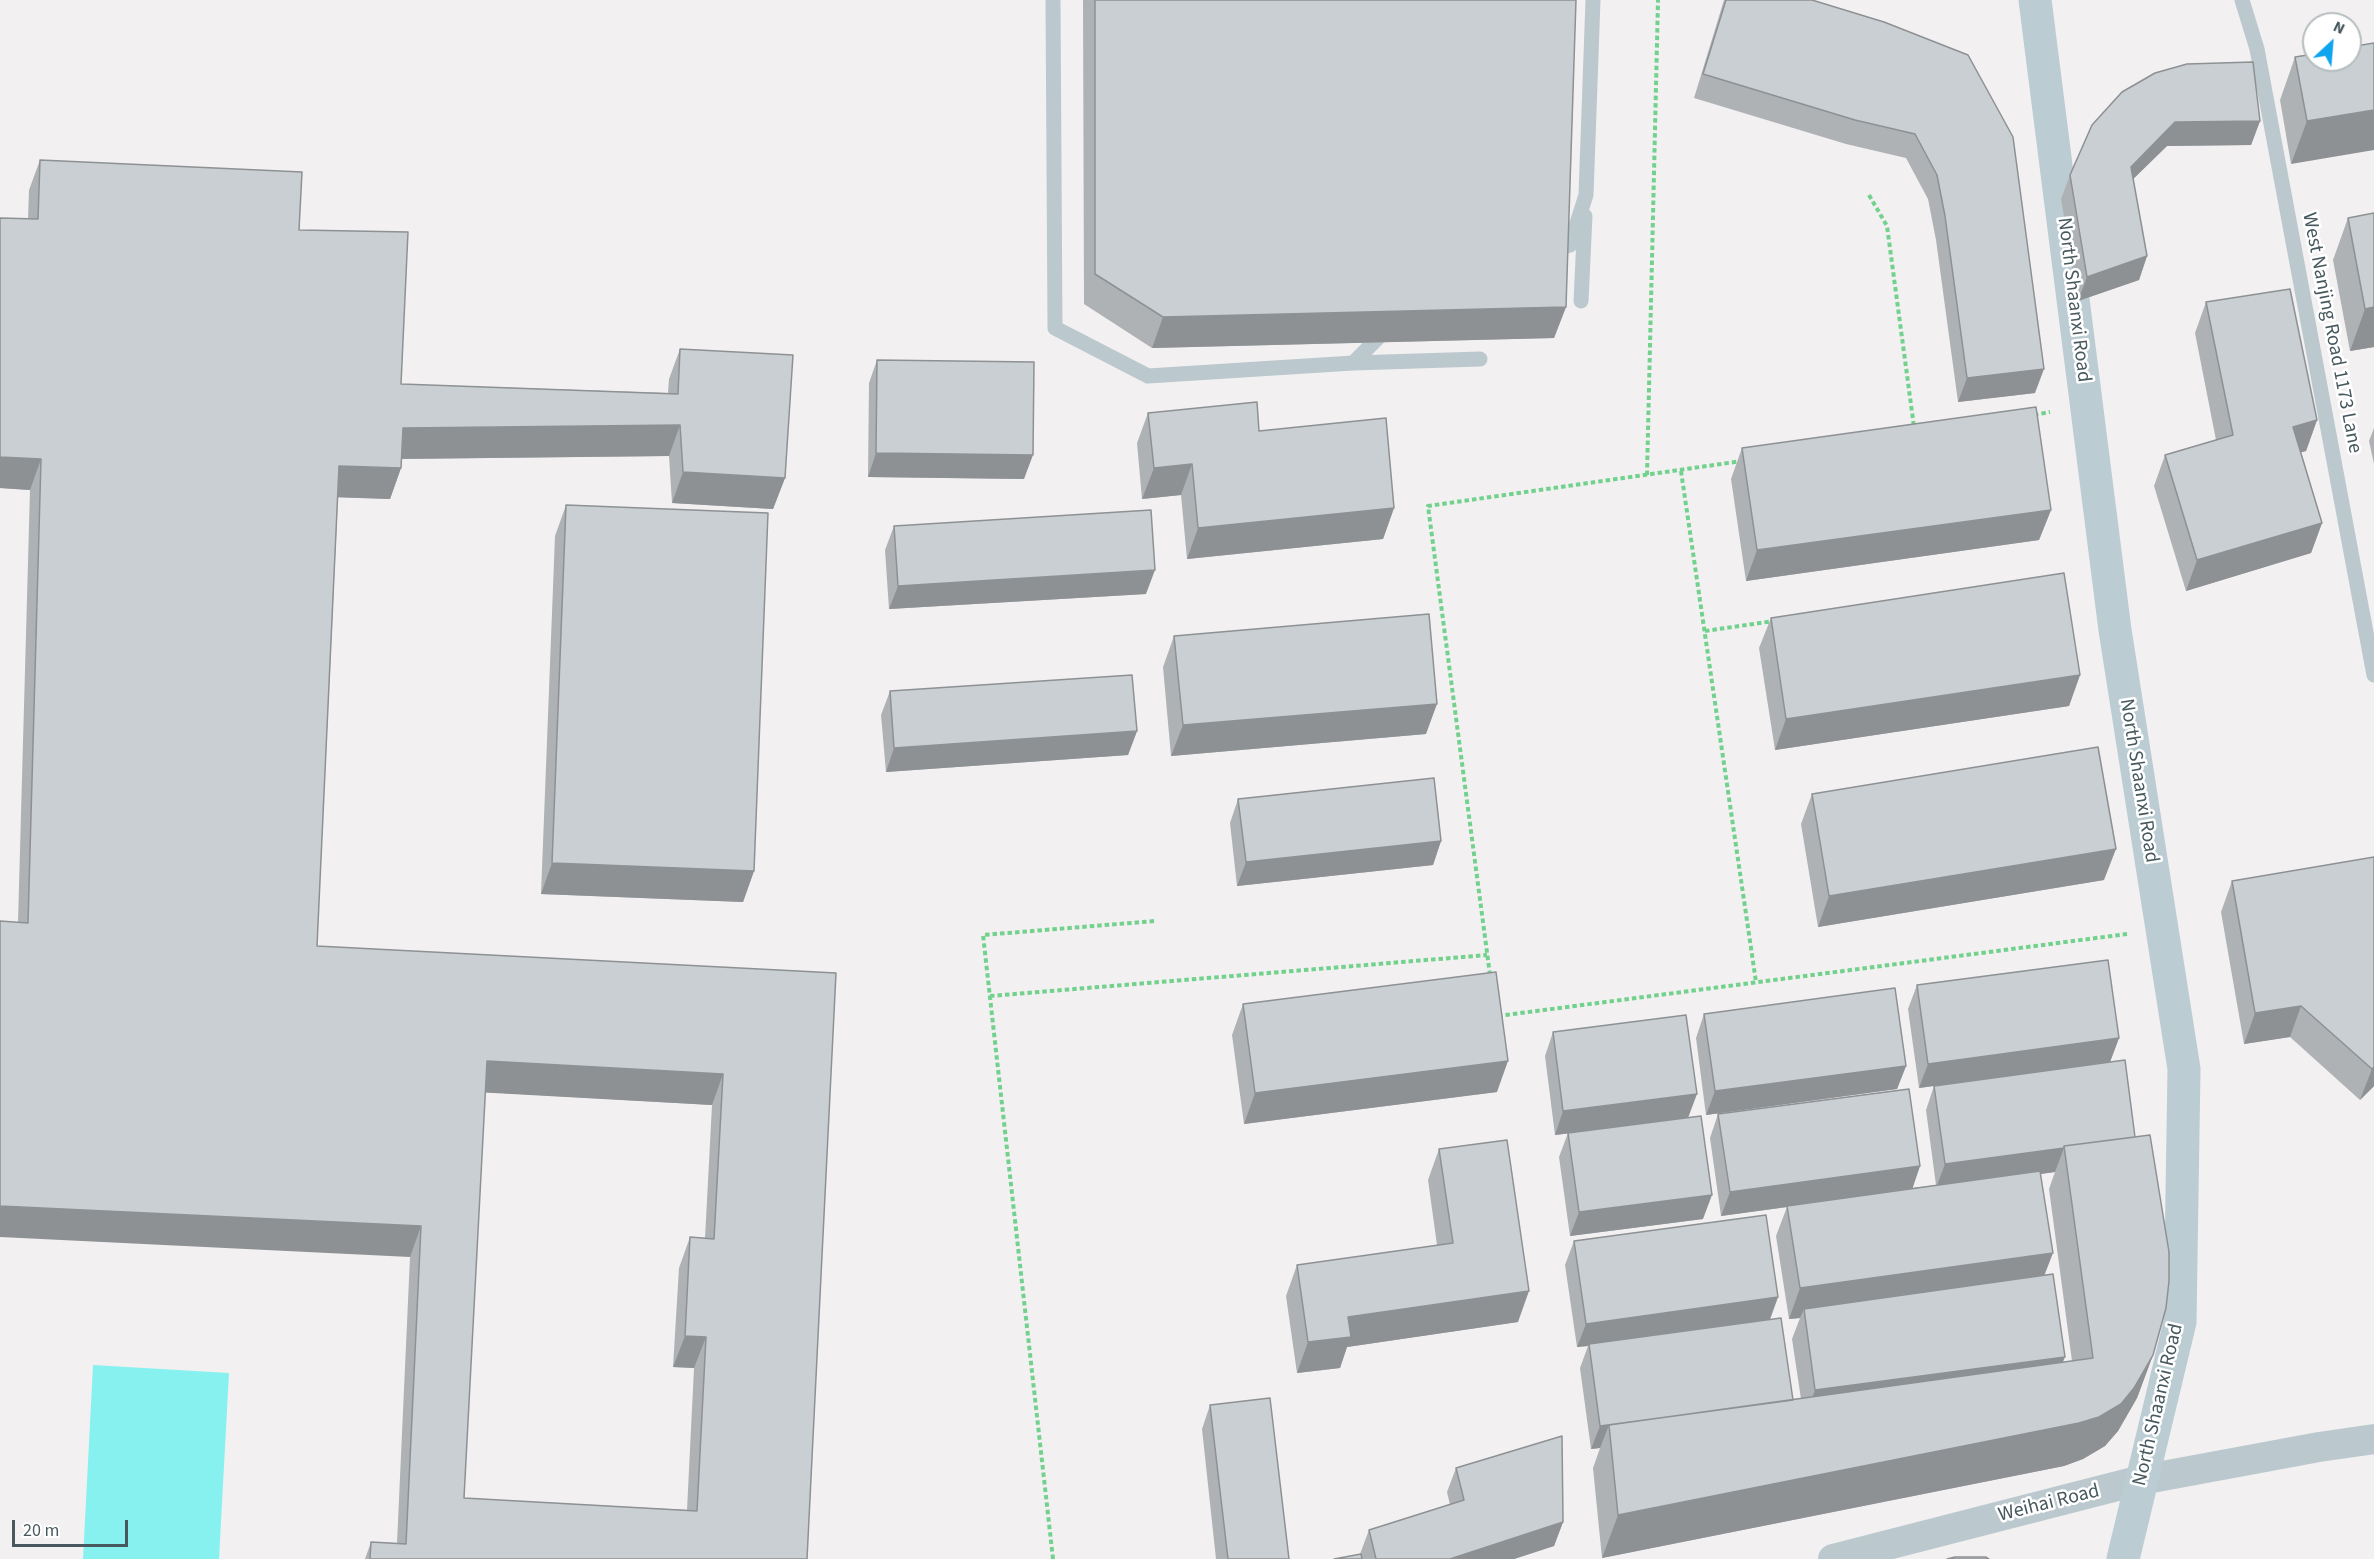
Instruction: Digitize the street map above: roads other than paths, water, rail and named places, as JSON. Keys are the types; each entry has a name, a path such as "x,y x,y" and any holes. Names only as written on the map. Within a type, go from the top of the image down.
{"main road":[{"name":"North Shaanxi Road","path":"2035,0 2115,630 2184,1069 2180,1322 2123,1559"}],"street":[{"name":"Weihai Road","path":"1833,1559 2141,1480 2374,1439"}],"lane":[{"path":"1053,0 1054,327 1148,376 1353,363 1480,359"},
{"path":"1581,301 1593,0"},
{"name":"West Nanjing Road 1173 Lane","path":"2242,0 2257,49 2374,675"},
{"path":"1538,254 1570,245 1586,195"},
{"path":"1353,363 1400,316"}],"water":[{"path":"93,1365 229,1373 219,1559 83,1559"}]}
